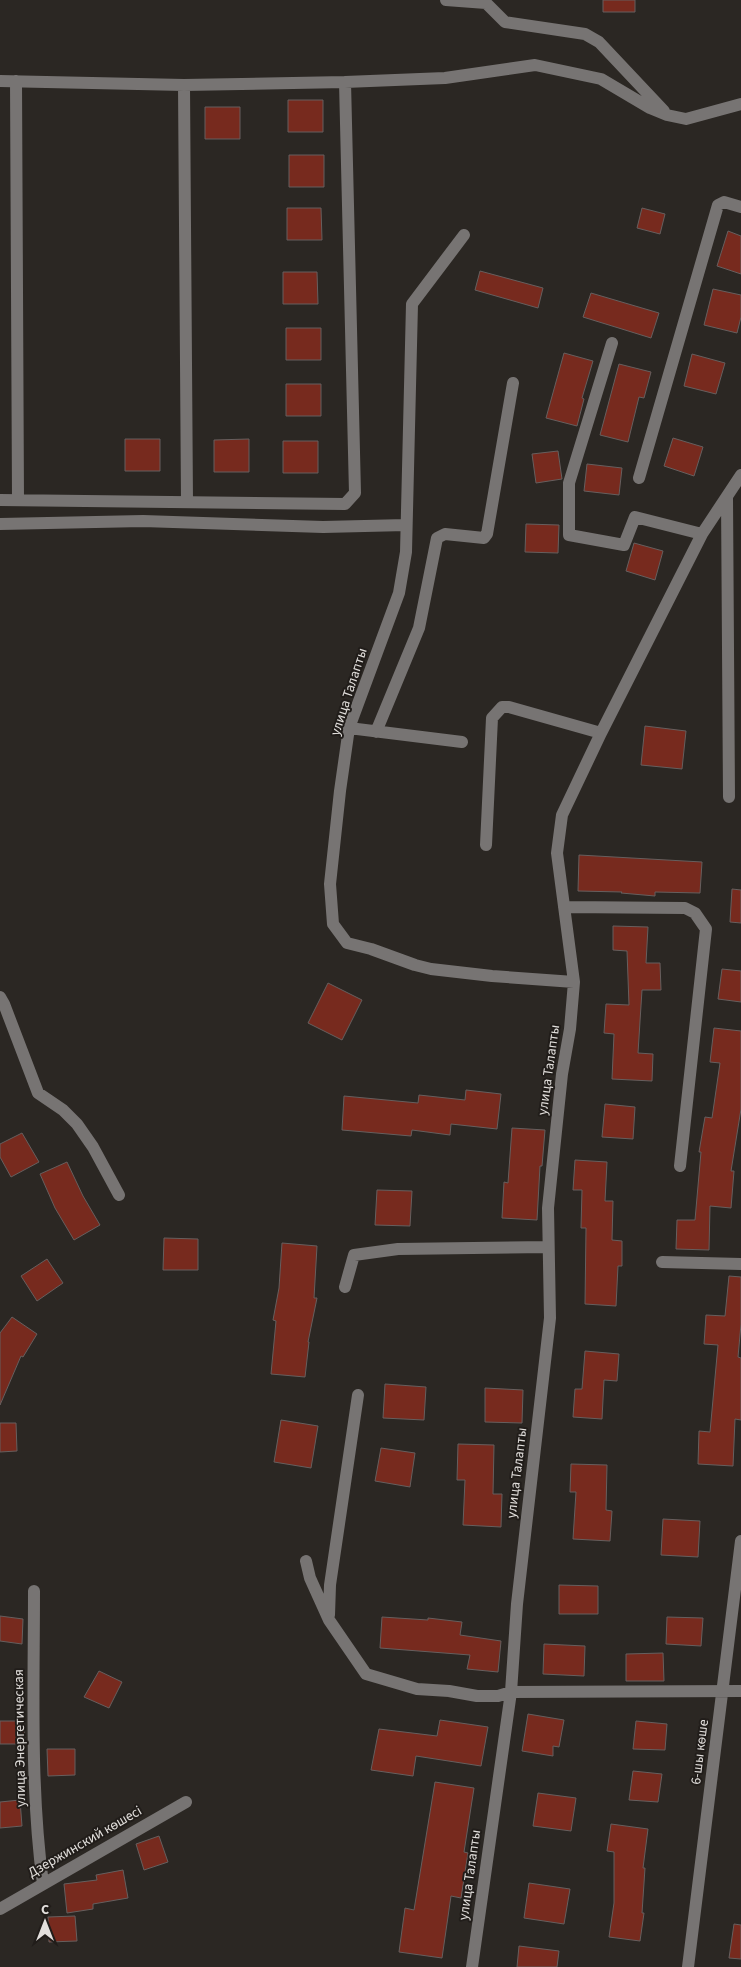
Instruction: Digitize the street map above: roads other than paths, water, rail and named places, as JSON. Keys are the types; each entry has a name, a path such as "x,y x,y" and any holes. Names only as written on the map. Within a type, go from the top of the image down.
{"street":[{"path":"446,0 486,3 505,22 585,34 599,42 667,115"},
{"path":"0,81 184,85 345,82 446,78 535,65 601,79 650,108 667,115 686,119 741,104"},
{"path":"16,81 18,500"},
{"path":"0,500 345,504 355,493 345,82"},
{"path":"184,85 187,502"},
{"path":"639,478 718,205 724,202 741,207"},
{"name":"улица Талапты","path":"464,235 412,304 406,552 400,593 349,728 330,884 333,924 347,943 431,969 574,982"},
{"path":"612,343 570,483 570,535 624,546 635,517 702,534"},
{"path":"376,732 419,628 437,538 445,534 484,538 488,534 513,383"},
{"name":"улица Талапты","path":"472,1967 511,1692 517,1604 550,1318 551,1283 548,1247 552,1172 574,982 557,853 562,816 601,733 702,534 741,476"},
{"path":"727,498 729,797"},
{"path":"0,524 143,521 323,527 406,525"},
{"path":"486,845 492,718 502,707 509,707 601,733"},
{"path":"349,728 462,742"},
{"path":"564,907 685,908 695,913 706,929 680,1166"},
{"path":"0,997 38,1093 64,1110 77,1124 93,1147 119,1195"},
{"path":"345,1288 354,1255 398,1249 548,1247"},
{"path":"662,1262 741,1264"},
{"path":"329,1620 330,1585 358,1395"},
{"name":"6-шы көше","path":"688,1967 741,1541"},
{"path":"306,1560 310,1578 329,1620 366,1674 416,1689 449,1691 477,1696 498,1696 511,1692 616,1690 741,1691"},
{"name":"улица Энергетическая","path":"34,1591 37,1839 42,1884"},
{"name":"Дзержинский көшесі","path":"0,1910 186,1802"}]}
